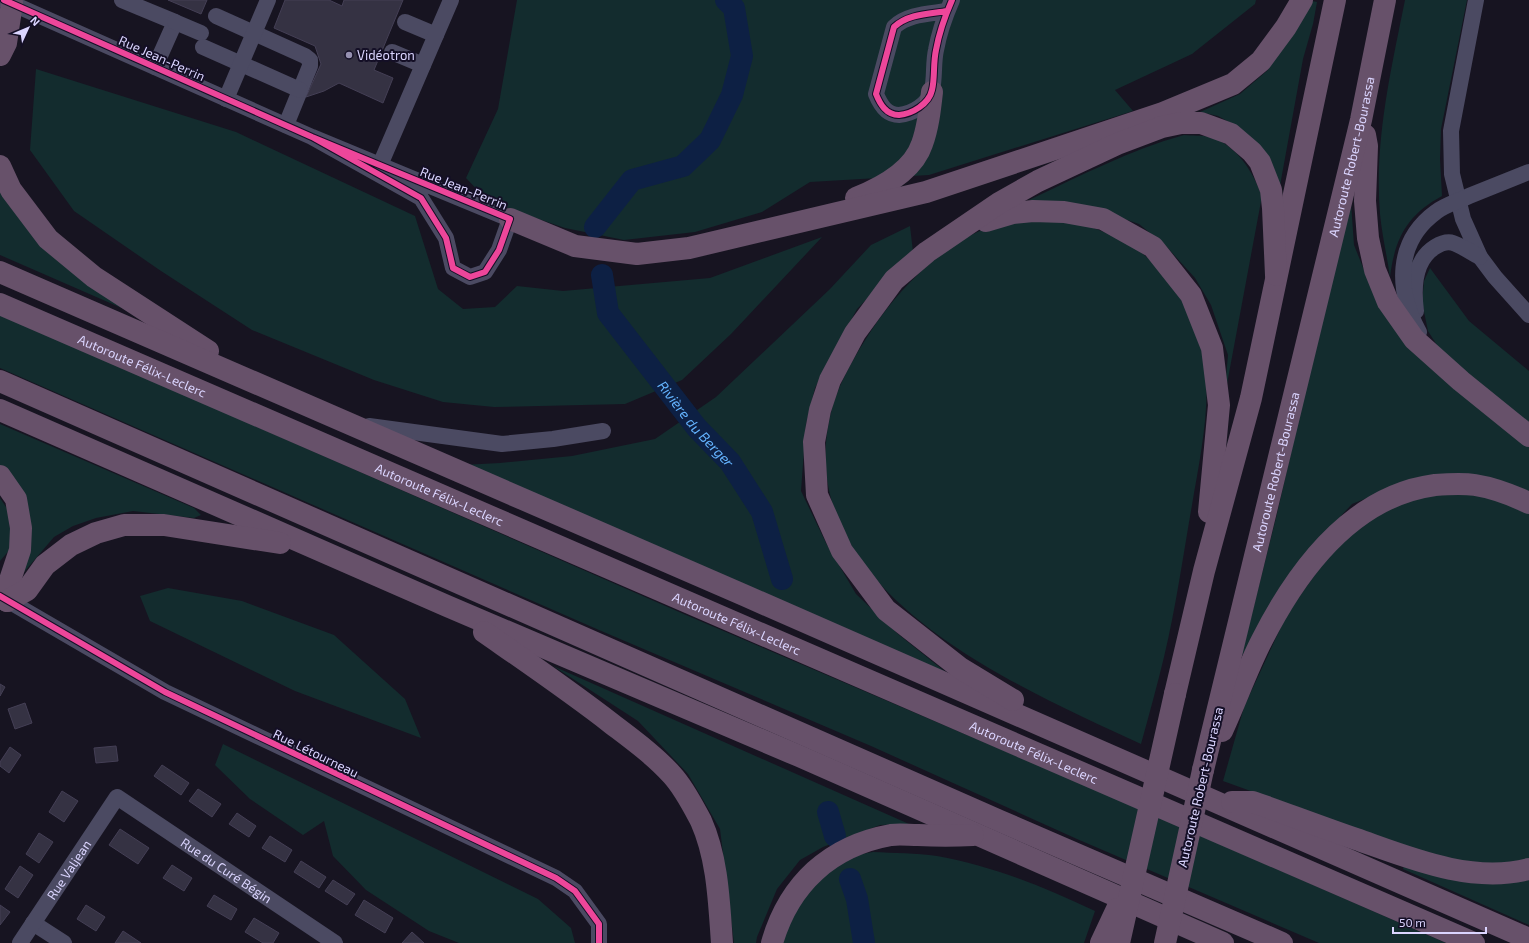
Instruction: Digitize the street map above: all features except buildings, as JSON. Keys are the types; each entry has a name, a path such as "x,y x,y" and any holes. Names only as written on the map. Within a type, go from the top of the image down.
{"highway":[{"path":"510,219 575,246 637,254 689,248 926,192 1163,113 1233,84 1261,61 1286,27 1302,0"},
{"path":"1118,943 1138,863 1204,571 1251,398 1335,0"},
{"name":"Autoroute Robert-Bourassa","path":"1165,943 1203,770 1223,714 1362,120 1385,0"},
{"path":"0,55 6,43 7,5"},
{"path":"764,230 858,198 882,187 914,160 922,145 928,126 932,92"},
{"path":"1362,120 1367,146 1365,202 1368,238 1375,270 1388,302 1414,339 1437,360 1529,436"},
{"path":"1092,748 960,668 886,610 842,551 817,495 814,442 820,410 830,380 855,333 894,280 927,252 999,203 1038,181 1117,144 1162,127 1181,122 1201,123 1219,128 1241,141 1252,152 1265,172 1271,190 1273,208 1276,275"},
{"path":"0,166 11,190 48,239 94,277 261,385"},
{"path":"961,228 1013,213 1033,210 1064,212 1103,219 1153,247 1191,295 1212,348 1219,405 1204,571"},
{"path":"0,272 739,592 1529,939"},
{"name":"Autoroute Félix-Leclerc","path":"0,304 1474,943"},
{"path":"0,381 993,818 1282,943"},
{"path":"0,410 1223,943"},
{"path":"0,476 16,500 21,528 20,550 4,598"},
{"path":"1223,714 1262,640 1307,566 1355,517 1389,497 1418,487 1450,483 1474,484 1506,493 1529,503"},
{"path":"4,598 27,590 45,565 71,545 96,533 124,526 164,525 242,536 321,551"},
{"path":"447,606 578,698 634,741 672,775 689,800 701,822 709,845 714,864 722,943"},
{"path":"1216,802 1253,802 1423,863 1491,874 1516,872 1529,869"},
{"path":"772,943 777,926 794,894 813,872 842,851 892,835 978,835"},
{"path":"1101,943 1138,863"}],"street":[{"path":"122,0 175,22 241,63 300,90"},
{"path":"226,99 268,0"},
{"path":"380,165 451,0"},
{"path":"1476,0 1451,131 1451,166 1463,219 1480,257 1495,277 1529,315"},
{"name":"Rue Jean-Perrin","path":"7,5 155,67 312,137 510,219 499,250 485,272 470,278 453,268 446,238 421,198 312,137"},
{"path":"949,6 936,51 932,92 920,107 908,114 897,115 886,111 876,94 894,27 900,21 949,6"},
{"path":"216,16 305,56 310,60 310,66 286,125"},
{"path":"155,67 175,22"},
{"path":"405,22 436,35"},
{"path":"392,52 423,65"},
{"path":"1437,360 1418,331 1408,310 1403,287 1402,279 1404,257 1416,230 1437,210 1529,172"},
{"path":"1418,331 1414,294 1419,265 1430,250 1441,243 1452,243 1480,257"},
{"path":"345,422 502,444 553,439 603,431"},
{"name":"Rue Létourneau","path":"4,598 165,692 556,878 575,891 599,924 599,943"},
{"name":"Rue Valjean","path":"20,943 117,797"},
{"name":"Rue du Curé Bégin","path":"117,797 335,943"},
{"path":"33,923 64,943"}],"green space":[{"path":"517,0 1256,0 1255,4 1192,54 1115,90 1133,111 929,175 810,182 762,212 695,232 624,240 565,228 489,202 466,178 498,109"},
{"path":"1405,0 1467,0 1441,129 1440,159 1442,196 1420,211 1405,229 1399,239 1395,251 1390,277 1380,214 1379,160 1389,79"},
{"path":"1312,1 1317,2 1313,24 1303,59 1279,191 1238,127 1218,116 1200,112 1240,94 1268,70"},
{"path":"36,69 236,132 415,216 438,289 463,309 495,307 517,286 563,291 710,278 822,237 731,334 682,380 625,404 494,407 443,402 374,380 252,330 161,271 74,211 30,150"},
{"path":"1184,135 1210,137 1228,146 1243,160 1254,178 1262,196 1224,400 1228,355 1211,305 1195,278 1166,246 1139,224 1095,209 1029,200 1144,148"},
{"path":"0,177 133,313 0,255"},
{"path":"1351,203 1354,245 1376,300 1529,445 1529,495 1415,479 1352,504 1300,560 1257,634 1241,657 1277,514 1342,229"},
{"path":"1069,219 1122,240 1138,250 1165,275 1181,296 1193,318 1203,350 1206,371 1207,394 1203,440 1179,581 1164,657 1141,744 1031,691 973,658 919,620 874,576 841,526 826,469 833,405 840,386 854,358 871,331 882,315 910,282 943,253 980,231 1006,223"},
{"path":"910,226 913,252 857,309 815,388 806,424 801,491 826,543 856,594 898,634 948,674 462,465 572,456 655,439 716,397 830,289 871,245"},
{"path":"1430,268 1469,321 1529,371 1529,424 1440,350 1428,331 1422,302 1424,281"},
{"path":"0,314 686,615 1096,790 1446,943 1319,943 1077,839 871,746 599,630 0,368"},
{"path":"0,424 194,508 201,515 194,518 133,511 96,518 73,526 54,537 19,578 0,466"},
{"path":"1459,493 1494,495 1529,512 1529,863 1483,864 1430,856 1223,781 1244,707 1287,614 1334,548 1366,518 1423,495"},
{"path":"0,498 8,510 12,547 0,561"},
{"path":"168,588 242,601 334,635 405,699 421,738 295,691 150,621 140,596"},
{"path":"553,666 909,824 880,825 823,847 800,860 777,889 757,937 756,943 734,943 720,829 688,774 638,721"},
{"path":"223,744 538,899 571,928 575,943 459,943 429,931 366,890 333,856 324,821 303,835 250,799 215,765"},
{"path":"873,852 929,855 958,860 998,871 1057,894 1095,911 1084,943 780,943 793,914 812,886 846,857"},
{"path":"1404,865 1529,878 1529,925 1403,869"}],"waterway":[{"name":"Rivière du Berger","path":"595,227 632,180 683,166 710,140 732,95 742,56 734,8 726,0"},
{"name":"Rivière du Berger","path":"602,275 608,313 697,428 730,462 762,512 782,579"},
{"name":"Rivière du Berger","path":"828,812 835,836"},
{"name":"Rivière du Berger","path":"850,879 857,899 864,943"}],"cycle path":[{"path":"4,0 312,137 510,219 499,250 485,272 470,277 453,268 446,238 421,198 312,137"},
{"path":"947,11 912,17 894,27 876,94 879,102 890,113 894,115 909,113 924,104 930,95 933,85 937,44 942,25 952,0"},
{"path":"0,596 165,692 556,878 575,891 599,924 599,943"}],"place":[{"name":"Vidéotron","path":"349,55"}]}
